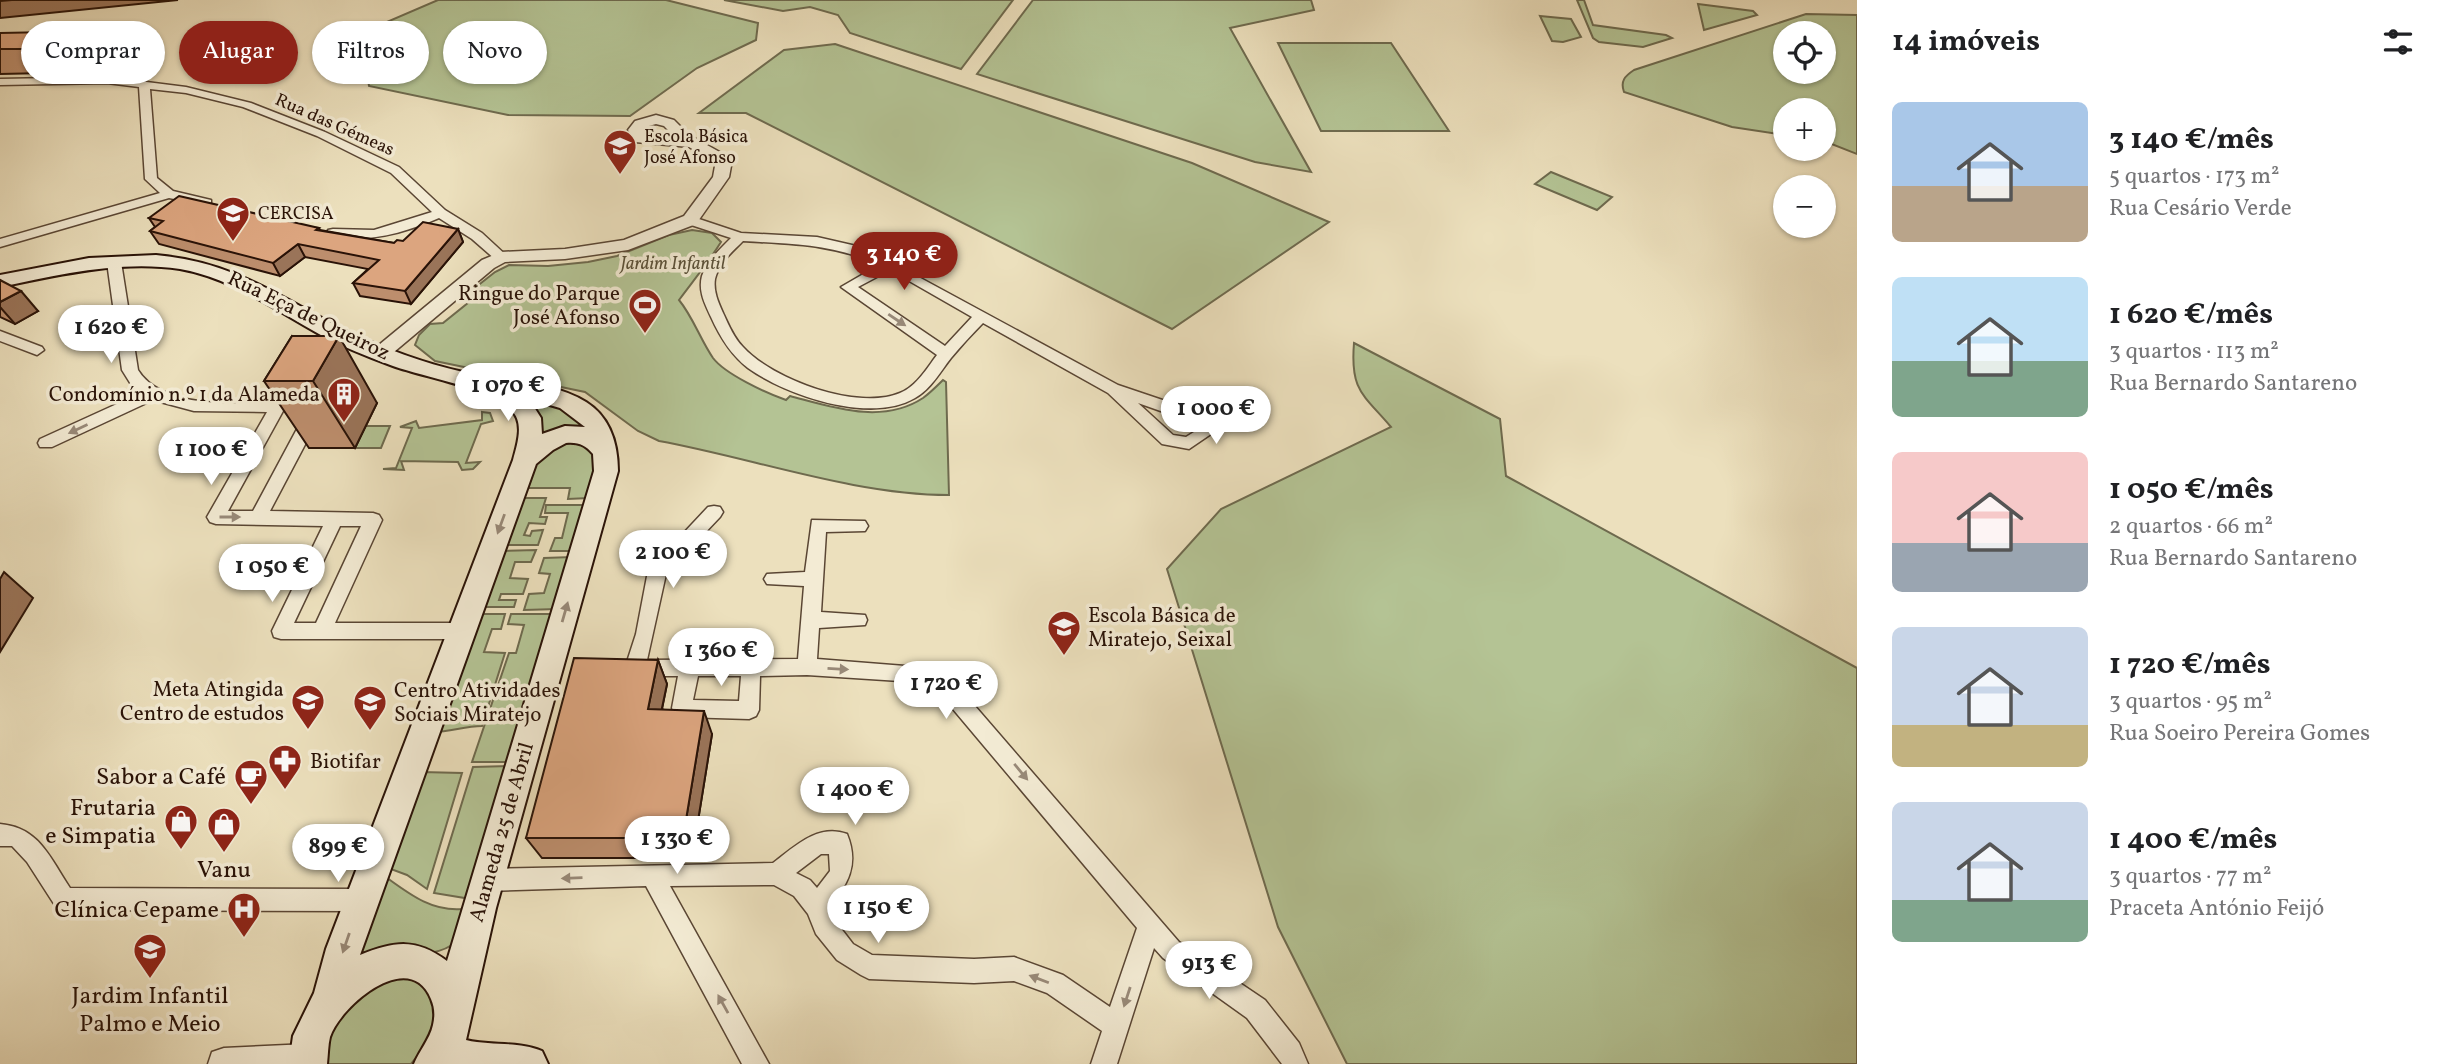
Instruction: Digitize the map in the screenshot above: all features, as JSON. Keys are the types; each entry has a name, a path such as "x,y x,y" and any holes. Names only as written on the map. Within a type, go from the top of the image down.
{"main road":[{"name":"Rua Eça de Queiroz","path":"0,281 69,267 114,262 174,263 221,272 252,286 326,329 381,353 428,370 491,386"},
{"path":"491,386 561,399 579,408 602,435 607,454"},
{"path":"308,1062 314,1029 331,999 344,948 525,460 533,431 531,417 522,402 491,386"},
{"path":"525,460 537,447 549,440 573,433 597,440 607,454"},
{"name":"Alameda 25 de Abril","path":"437,1058 452,1025 453,1008 487,880 561,666 606,471 607,454"},
{"path":"331,999 368,969 389,962 408,960 426,964 440,974 449,989 453,1008"},
{"path":"437,1058 529,1064"}],"street":[{"name":"Rua das Gémeas","path":"0,82 21,81"},
{"name":"Rua das Gémeas","path":"144,84 247,105 321,134 395,170 440,213 477,236 501,257"},
{"path":"144,84 149,169 152,179 169,194 222,207"},
{"path":"381,353 488,264 501,257 565,254 628,245 690,220 721,177 723,166 719,158 691,143"},
{"path":"0,243 169,194"},
{"path":"314,230 354,237 404,228 440,213"},
{"path":"690,220 740,237 817,241 860,251 890,265 1112,389 1195,417 1203,434 1189,443 1168,440 1112,389"},
{"path":"740,237 722,254 709,276 709,298 739,353 767,374 848,403 881,404 908,396 931,376 946,354 980,317"},
{"path":"114,262 130,370 139,384 153,393 190,404 318,405 258,517"},
{"path":"890,265 848,287 946,354"},
{"path":"0,336 37,350"},
{"path":"46,443 153,393"},
{"path":"278,405 216,517 373,520 322,630"},
{"path":"635,668 657,571 714,512"},
{"path":"334,520 281,631 461,631"},
{"path":"807,667 818,526 859,526"},
{"path":"774,579 814,579"},
{"path":"811,620 858,620"},
{"path":"610,667 807,667 936,675 958,704 1005,753 1171,950 1227,986 1256,1009 1290,1052 1295,1064"},
{"path":"689,669 682,708 749,710 751,668"},
{"path":"9,836 35,854 64,898 362,900"},
{"path":"776,874 817,844 839,842 841,874 817,907"},
{"path":"487,880 776,874 802,888 817,907 824,926 845,952 869,967 974,971 1014,969 1054,984 1118,1027"},
{"path":"652,875 756,1064"},
{"path":"1104,1064 1150,925"},
{"path":"225,1064 308,1062"}],"green space":[{"path":"438,0 666,0 758,23 756,40 697,68 630,116 508,115 369,86 429,84 429,21 389,21"},
{"path":"724,0 1013,0 961,69 850,33 838,15 810,7 783,11"},
{"path":"1033,0 1311,0 1314,10 1230,28 1311,172 1255,162 977,74"},
{"path":"1577,0 1584,0 1593,25 1672,38 1643,47 1599,42 1593,38"},
{"path":"1698,4 1753,11 1757,15 1704,30"},
{"path":"1806,14 1857,15 1857,154 1836,146 1836,98 1773,98 1773,133 1732,127 1624,92 1624,79 1628,74 1773,25 1773,84 1836,84 1836,21 1784,21"},
{"path":"1540,16 1571,19 1581,37 1563,42 1552,41"},
{"path":"1278,43 1391,43 1449,131 1321,131"},
{"path":"835,44 1192,163 1329,222 1172,329 746,113 699,113 784,50"},
{"path":"1551,172 1612,197 1597,210 1535,184"},
{"name":"Jardim Infantil","path":"692,230 712,233 721,242 679,300 713,358 736,376 786,400 790,396 840,409 874,412 907,406 923,398 943,380 946,382 949,495 877,489 659,441 638,431 585,392 435,361 415,345 419,335 430,324 443,323 479,294 471,291 495,272 509,265 548,266 588,262 617,256 669,235"},
{"path":"1354,343 1500,419 1506,476 1857,668 1857,1064 1347,1064 1278,927 1167,569 1221,509 1391,427 1360,391 1354,372"},
{"path":"532,396 567,409 590,432 538,437 525,402"},
{"path":"482,412 490,413 493,421 481,424 466,463 480,462 473,469 462,470 458,462 401,461 404,470 383,469 396,468 412,428 400,427 416,421 419,428 482,420"},
{"path":"365,426 390,426 381,448 355,448"},
{"path":"574,438 601,457 589,498 568,499 570,488 523,488 535,458"},
{"path":"519,498 546,498 540,517 547,517 545,524 529,523 524,535 530,536 532,531 543,530 538,545 501,545"},
{"path":"546,505 587,505 575,551 550,551 555,538 562,538 568,513 545,513"},
{"path":"536,550 531,562 515,562 510,578 528,579 523,594 501,594 499,600 516,600 514,607 480,607 500,551"},
{"path":"572,557 558,609 524,610 529,594 544,593 550,574 539,573 544,558"},
{"path":"477,614 505,614 501,629 492,629 484,652 505,653 482,726 433,732"},
{"path":"511,614 555,614 507,762 472,762 509,653 516,653 524,625 508,624"},
{"path":"509,766 471,899 434,893 473,767"},
{"path":"421,772 462,773 427,889 407,875 388,868"},
{"path":"383,875 430,904 463,909 452,945 442,950 420,954 360,952"},
{"path":"400,973 421,982 433,1001 433,1024 418,1056 411,1064 324,1064 322,1038 341,1002"}],"building":[{"path":"0,33 21,33 21,49 0,49"},
{"path":"179,196 319,228 316,230 394,243 397,240 403,241 423,222 458,229 405,291 353,283 379,260 298,244 273,263 150,231 163,221 149,218"},
{"path":"0,280 21,291 0,302"},
{"path":"292,336 339,336 313,381 264,381"},
{"path":"574,658 658,660 648,709 704,711 683,838 526,838"}],"place":[{"name":"Escola Básica José Afonso","path":"620,176"},
{"name":"CERCISA","path":"233,243"},
{"name":"Ringue do Parque José Afonso","path":"645,335"},
{"name":"Condomínio n.º 1 da Alameda","path":"344,424"},
{"name":"Escola Básica de Miratejo, Seixal","path":"1064,657"},
{"name":"Meta Atingida Centro de estudos","path":"308,731"},
{"name":"Centro Atividades Sociais Miratejo","path":"370,732"},
{"name":"Biotifar","path":"285,791"},
{"name":"Sabor a Café","path":"251,806"},
{"name":"Frutaria e Simpatia","path":"181,851"},
{"name":"Vanu","path":"224,854"},
{"name":"Clínica Cepame","path":"244,939"},
{"name":"Jardim Infantil Palmo e Meio","path":"150,980"}]}
